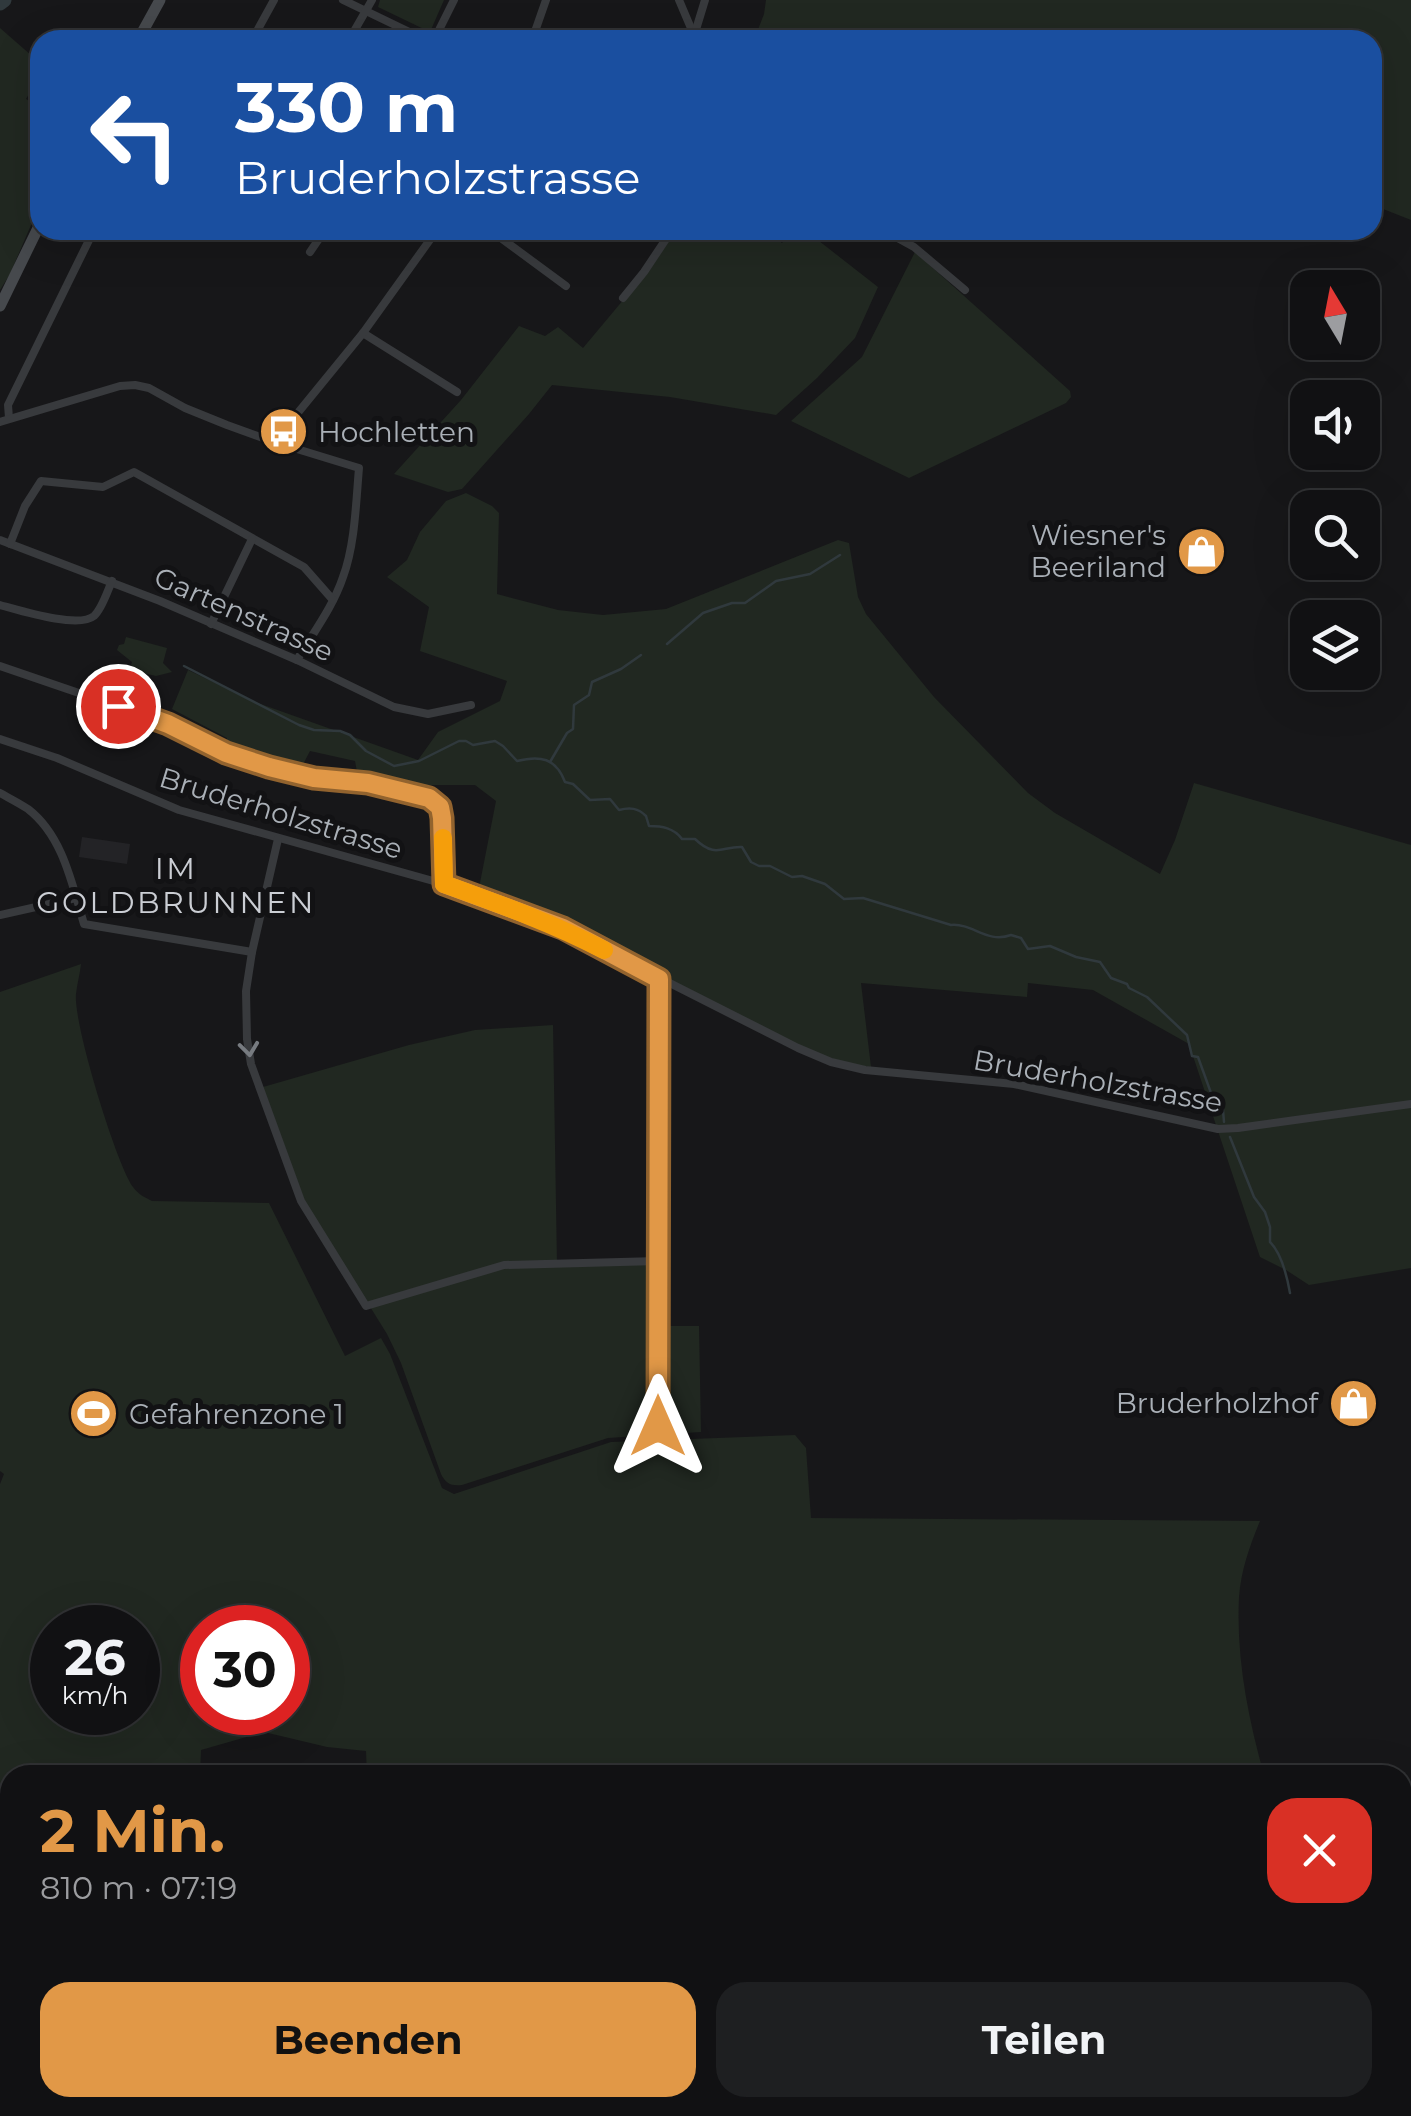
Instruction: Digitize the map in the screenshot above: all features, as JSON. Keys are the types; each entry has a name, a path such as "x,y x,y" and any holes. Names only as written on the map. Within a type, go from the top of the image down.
{"main road":[{"path":"144,30 160,0"},
{"path":"0,306 32,240"}],"street":[{"path":"258,30 274,0"},
{"path":"342,0 406,30"},
{"path":"355,30 372,0"},
{"path":"439,30 454,0"},
{"path":"536,30 546,0"},
{"path":"679,0 691,30"},
{"path":"696,30 704,0"},
{"path":"4,420 89,240"},
{"path":"310,252 319,240"},
{"path":"274,442 363,333 430,240"},
{"path":"504,240 566,286"},
{"path":"622,298 665,240"},
{"path":"901,240 965,290"},
{"path":"363,333 457,392"},
{"path":"4,420 120,386 136,385 274,442 359,468 345,574 297,660"},
{"path":"10,544 41,481 103,486 134,472 304,567 333,600"},
{"path":"212,624 252,539"},
{"name":"Gartenstrasse","path":"0,540 112,581 297,660 394,707 428,714 471,706"},
{"path":"0,605 84,622 96,615 112,581"},
{"path":"0,666 168,724 226,753 254,762 314,778 368,783 429,798 440,807 442,818 444,884"},
{"name":"Bruderholzstrasse","path":"0,739 57,758 180,810 444,884 563,928 831,1062 865,1070 1014,1084 1218,1129 1411,1104"},
{"path":"0,792 44,825 67,867 84,924 252,952"},
{"path":"278,840 246,991 251,1064 301,1201 366,1306 504,1265 658,1260"},
{"path":"0,916 76,898"},
{"path":"658,1426 659,979"}],"shaded area":[{"path":"380,0 444,0 431,30 378,7"},
{"path":"766,0 1411,0 1411,220 1382,209 1382,30 758,30"},
{"path":"0,28 30,54 30,92 26,99 30,101 30,227 0,290"},
{"path":"669,240 782,243 818,240 878,287 855,338 776,415 670,397 552,385 462,489 448,492 394,474 461,400 519,326 545,336 558,327 583,348"},
{"path":"915,252 1070,391 1071,397 1066,403 909,478 791,421 862,357"},
{"path":"466,493 499,513 497,594 558,610 603,615 666,609 838,540 849,543 858,597 866,614 934,697 1028,793 1160,874 1194,783 1411,845 1411,1268 1309,1285 1260,1257 1189,1044 1093,990 1028,983 1027,997 861,983 871,1067 850,1064 814,1053 575,930 478,893 496,801 475,785 419,785 358,777 355,761 310,751 298,774 226,753 227,738 172,709 188,670 255,702 418,760 438,732 500,701 507,681 420,651 429,607 387,577 407,560 420,532 446,501"},
{"path":"126,637 167,648 163,663 172,672 156,676 129,670 132,662 117,650"},
{"path":"82,837 130,844 127,864 79,857"},
{"path":"81,964 76,994 81,1033 107,1123 133,1187 152,1201 269,1203 345,1356 381,1338 442,1488 454,1494 611,1442 795,1435 806,1448 811,1518 1260,1521 1242,1577 1239,1642 1244,1687 1262,1765 367,1765 366,1751 277,1735 310,1735 310,1605 180,1605 180,1735 254,1735 201,1750 200,1765 0,1765 0,1484 4,1474 0,1471 0,992"},
{"path":"553,1025 557,1265 654,1263 654,1326 699,1326 701,1432 608,1438 452,1485 441,1474 387,1334 305,1202 263,1087 475,1030"}],"waterway":[{"path":"0,3 4,0"},
{"path":"667,644 703,613 732,603 745,603 776,581 810,574 840,555"},
{"path":"550,762 573,729 574,705 589,695 592,682 641,655"},
{"path":"184,666 299,725 350,735 366,751 394,766 419,761 459,741 473,745 495,741 517,761 533,758 552,763 565,782 573,784 590,800 610,799 619,810 637,810 646,816 649,826 667,828 708,849 742,847 751,862 825,884 844,899 863,898 987,935 1021,938 1028,949 1050,946 1100,962 1111,978 1147,997 1187,1035 1192,1056 1198,1057 1211,1093 1223,1110 1224,1122"},
{"path":"1230,1137 1254,1197 1265,1212 1270,1242 1281,1259 1290,1293"}],"slow traffic":[{"path":"443,838 444,884 563,928 604,950"}],"place":[{"name":"Hochletten","path":"283,432"},
{"name":"Wiesner's Beeriland","path":"1201,551"},
{"name":"Bruderholzhof","path":"1353,1403"},
{"name":"Gefahrenzone 1","path":"94,1414"}],"district":[{"name":"IM GOLDBRUNNEN","path":"176,885"}],"route":[{"path":"118,706 168,724 226,753 269,767 314,778 368,783 429,798 440,807 442,818 444,884 563,928 659,979 658,1426"}]}
